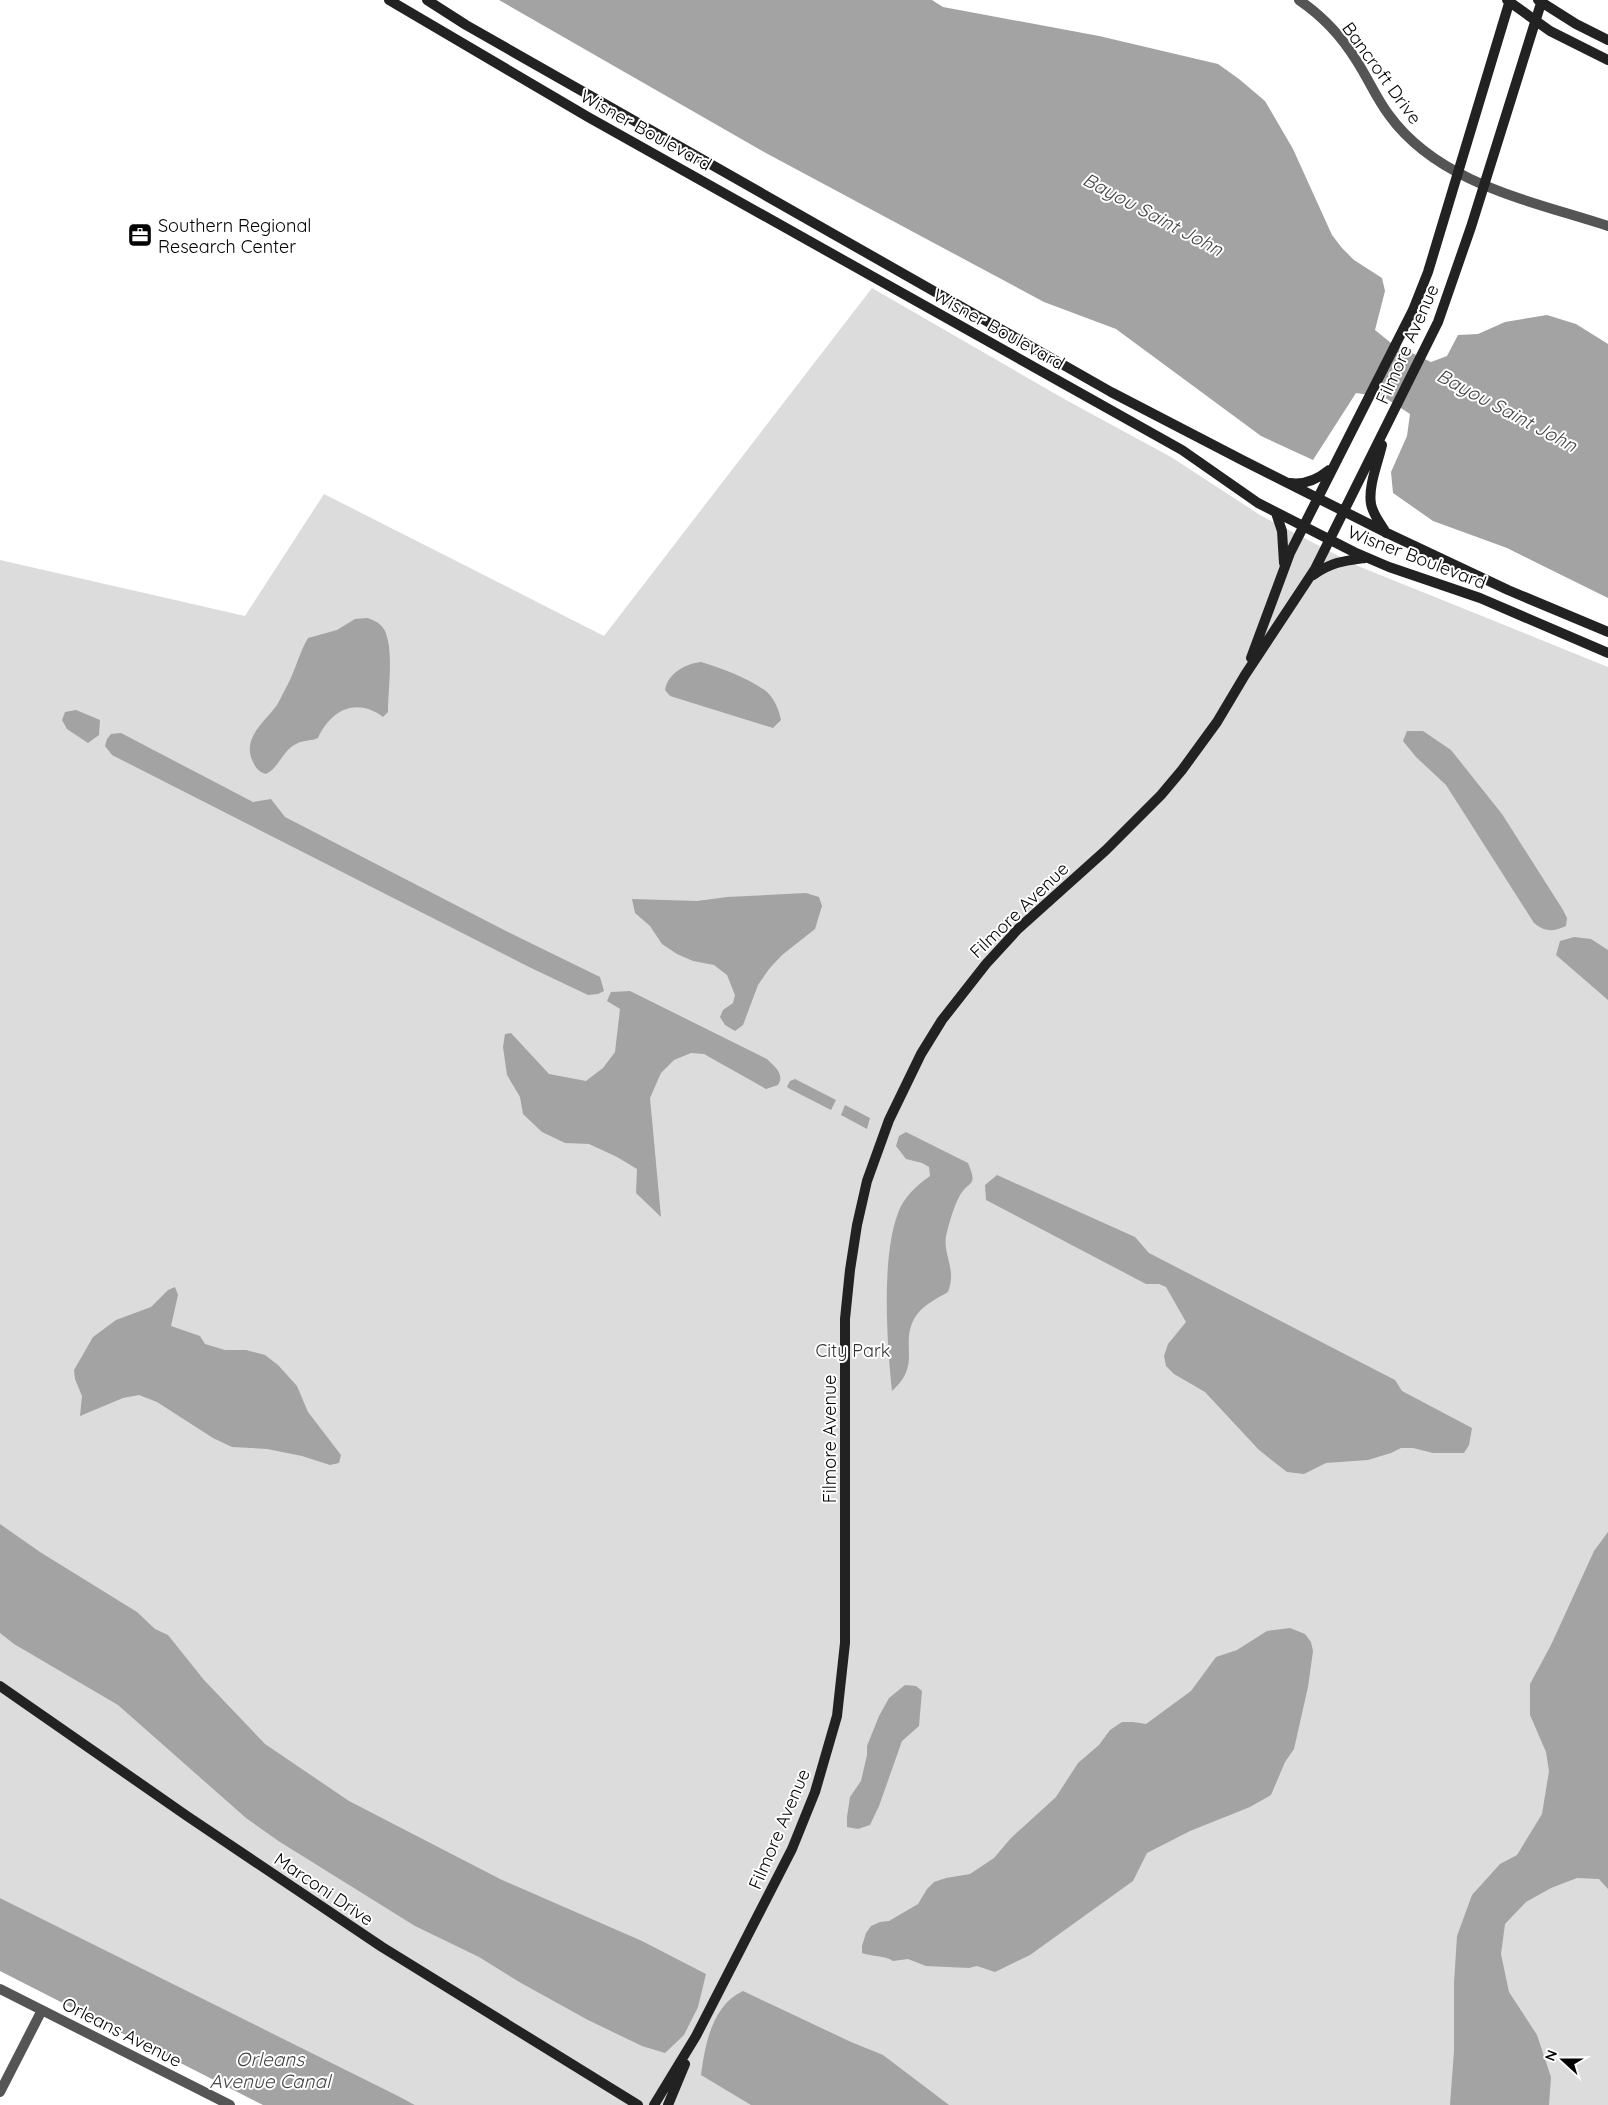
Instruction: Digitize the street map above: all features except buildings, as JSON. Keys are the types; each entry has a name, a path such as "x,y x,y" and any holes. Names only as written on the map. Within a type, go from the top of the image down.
{"street":[{"name":"Wisner Boulevard","path":"389,0 588,117 1182,450 1258,503 1276,513 1366,558 1480,598 1608,653"},
{"name":"Wisner Boulevard","path":"427,0 482,34 1103,387 1286,483 1387,533 1508,590 1608,632"},
{"name":"Bancroft Drive","path":"1299,0 1319,16 1342,40 1356,59 1388,115 1402,132 1432,159 1484,185 1608,226"},
{"path":"1509,1 1535,21 1567,40 1608,60"},
{"name":"Filmore Avenue","path":"1245,675 1290,553 1398,343 1428,272 1509,1"},
{"path":"1540,1 1608,40"},
{"name":"Filmore Avenue","path":"654,2105 696,2036 792,1849 815,1792 837,1716 845,1643 845,1319 857,1225 867,1181 889,1120 921,1054 962,993 1018,929 1099,856 1161,795 1182,770 1217,722 1245,675 1310,576 1398,406 1448,298 1540,1"},
{"path":"1386,429 1371,496 1371,505 1376,518 1387,533"},
{"path":"1286,483 1297,484 1319,478 1334,466"},
{"path":"1276,513 1282,531 1284,570"},
{"path":"1310,576 1333,563 1366,558"},
{"name":"Marconi Drive","path":"0,1686 187,1816 382,1947 638,2105"},
{"name":"Orleans Avenue","path":"0,1988 230,2105"},
{"path":"0,2092 42,2010"},
{"name":"Filmore Avenue","path":"668,2105 696,2036"}],"green space":[{"name":"City Park","path":"872,288 1066,400 1171,457 1260,515 1358,566 1608,667 1608,2105 415,2105 0,1898 0,560 245,616 324,494 604,636"}],"water":[{"name":"Bayou Saint John","path":"499,0 932,0 943,7 1099,36 1218,64 1265,101 1293,149 1332,235 1354,260 1382,278 1385,291 1375,330 1391,343 1431,362 1447,356 1458,335 1478,334 1505,322 1547,315 1576,324 1608,344 1608,598 1507,548 1433,521 1393,493 1391,472 1407,436 1410,414 1384,397 1356,393 1313,460 1261,436 1116,329 1044,302 764,152"},
{"path":"367,618 381,626 388,640 390,660 388,712 383,717 363,708 354,707 345,710 330,720 318,738 300,742 293,746 266,774 260,771 254,764 250,753 252,738 277,705 308,638 337,630 355,619"},
{"path":"701,662 744,678 767,692 776,705 781,720 773,728 670,696 665,690 673,674 683,667"},
{"path":"76,710 100,720 99,735 88,743 67,729 62,720 65,712"},
{"path":"1407,731 1423,731 1451,750 1502,814 1563,910 1567,918 1566,926 1549,930 1534,923 1446,785 1416,757 1403,741"},
{"path":"121,733 253,802 271,799 285,817 506,931 600,977 604,991 588,995 529,967 112,755 105,746 107,739 111,734"},
{"path":"806,893 819,897 822,906 815,929 782,955 769,969 758,985 743,1025 735,1031 725,1025 720,1017 723,1010 733,1003 735,995 727,975 714,965 693,961 677,954 662,944 650,926 635,913 632,899 697,901 727,897"},
{"path":"1574,937 1591,939 1608,950 1608,1000 1556,955 1560,941"},
{"path":"630,991 767,1059 780,1074 778,1085 766,1089 704,1054 691,1053 674,1060 661,1073 650,1098 661,1217 636,1193 637,1169 589,1144 565,1143 542,1132 523,1114 520,1097 507,1075 503,1047 505,1034 511,1033 549,1074 586,1081 603,1068 615,1052 620,1009 607,1001 611,992"},
{"path":"795,1079 836,1100 831,1110 787,1087 790,1081"},
{"path":"845,1105 870,1118 867,1129 841,1115"},
{"path":"906,1132 968,1163 972,1182 958,1199 946,1236 946,1250 951,1269 948,1292 925,1307 914,1319 910,1329 906,1372 892,1391 887,1325 889,1253 898,1213 903,1202 915,1188 930,1176 929,1167 906,1159 896,1146 899,1136"},
{"path":"997,1175 1135,1237 1149,1253 1395,1380 1402,1391 1472,1428 1469,1445 1464,1453 1433,1453 1413,1448 1401,1448 1368,1460 1326,1463 1304,1474 1287,1472 1259,1450 1205,1392 1174,1374 1166,1366 1164,1356 1168,1344 1186,1322 1166,1287 1159,1284 1146,1284 986,1200 985,1185"},
{"path":"175,1287 178,1295 171,1326 200,1336 205,1344 225,1350 246,1350 265,1355 278,1365 297,1386 308,1412 341,1455 339,1463 330,1465 302,1456 267,1449 232,1447 213,1438 157,1402 139,1395 123,1398 80,1416 82,1396 75,1379 74,1370 93,1337 116,1320 151,1307 168,1290"},
{"path":"0,1524 40,1552 137,1612 155,1629 168,1635 204,1680 265,1744 349,1801 502,1880 642,1941 706,1974 698,2007 684,2035 665,2053 642,2046 588,2020 479,1957 415,1926 280,1842 246,1818 118,1705 14,1644 0,1633"},
{"path":"1608,1532 1608,1889 1599,1879 1577,1878 1551,1888 1526,1902 1505,1924 1501,1954 1509,1992 1537,2035 1551,2077 1549,2105 1450,2105 1454,2051 1454,1983 1457,1936 1472,1895 1500,1864 1517,1855 1542,1814 1549,1771 1546,1752 1530,1715 1530,1684 1551,1645 1594,1551"},
{"path":"1290,1628 1305,1634 1311,1642 1313,1651 1308,1687 1294,1749 1285,1762 1271,1795 1250,1807 1190,1831 1147,1853 1133,1881 1030,1955 995,1972 977,1966 969,1968 926,1966 908,1959 893,1961 862,1953 866,1933 871,1926 889,1921 918,1904 927,1889 934,1882 970,1874 994,1858 1011,1838 1056,1797 1078,1763 1099,1745 1110,1730 1122,1722 1146,1724 1191,1691 1216,1657 1237,1650 1267,1631"},
{"path":"905,1685 916,1686 922,1691 919,1726 902,1741 879,1806 870,1825 858,1829 847,1827 850,1797 861,1781 867,1755 867,1746 879,1716 889,1698"},
{"name":"Orleans Avenue Canal","path":"0,1898 415,2105 263,2105 0,1971"},
{"path":"743,1991 883,2055 949,2105 751,2105 701,2075 708,2039 717,2016 732,1997"}],"place":[{"name":"Southern Regional Research Center","path":"140,235"}]}
